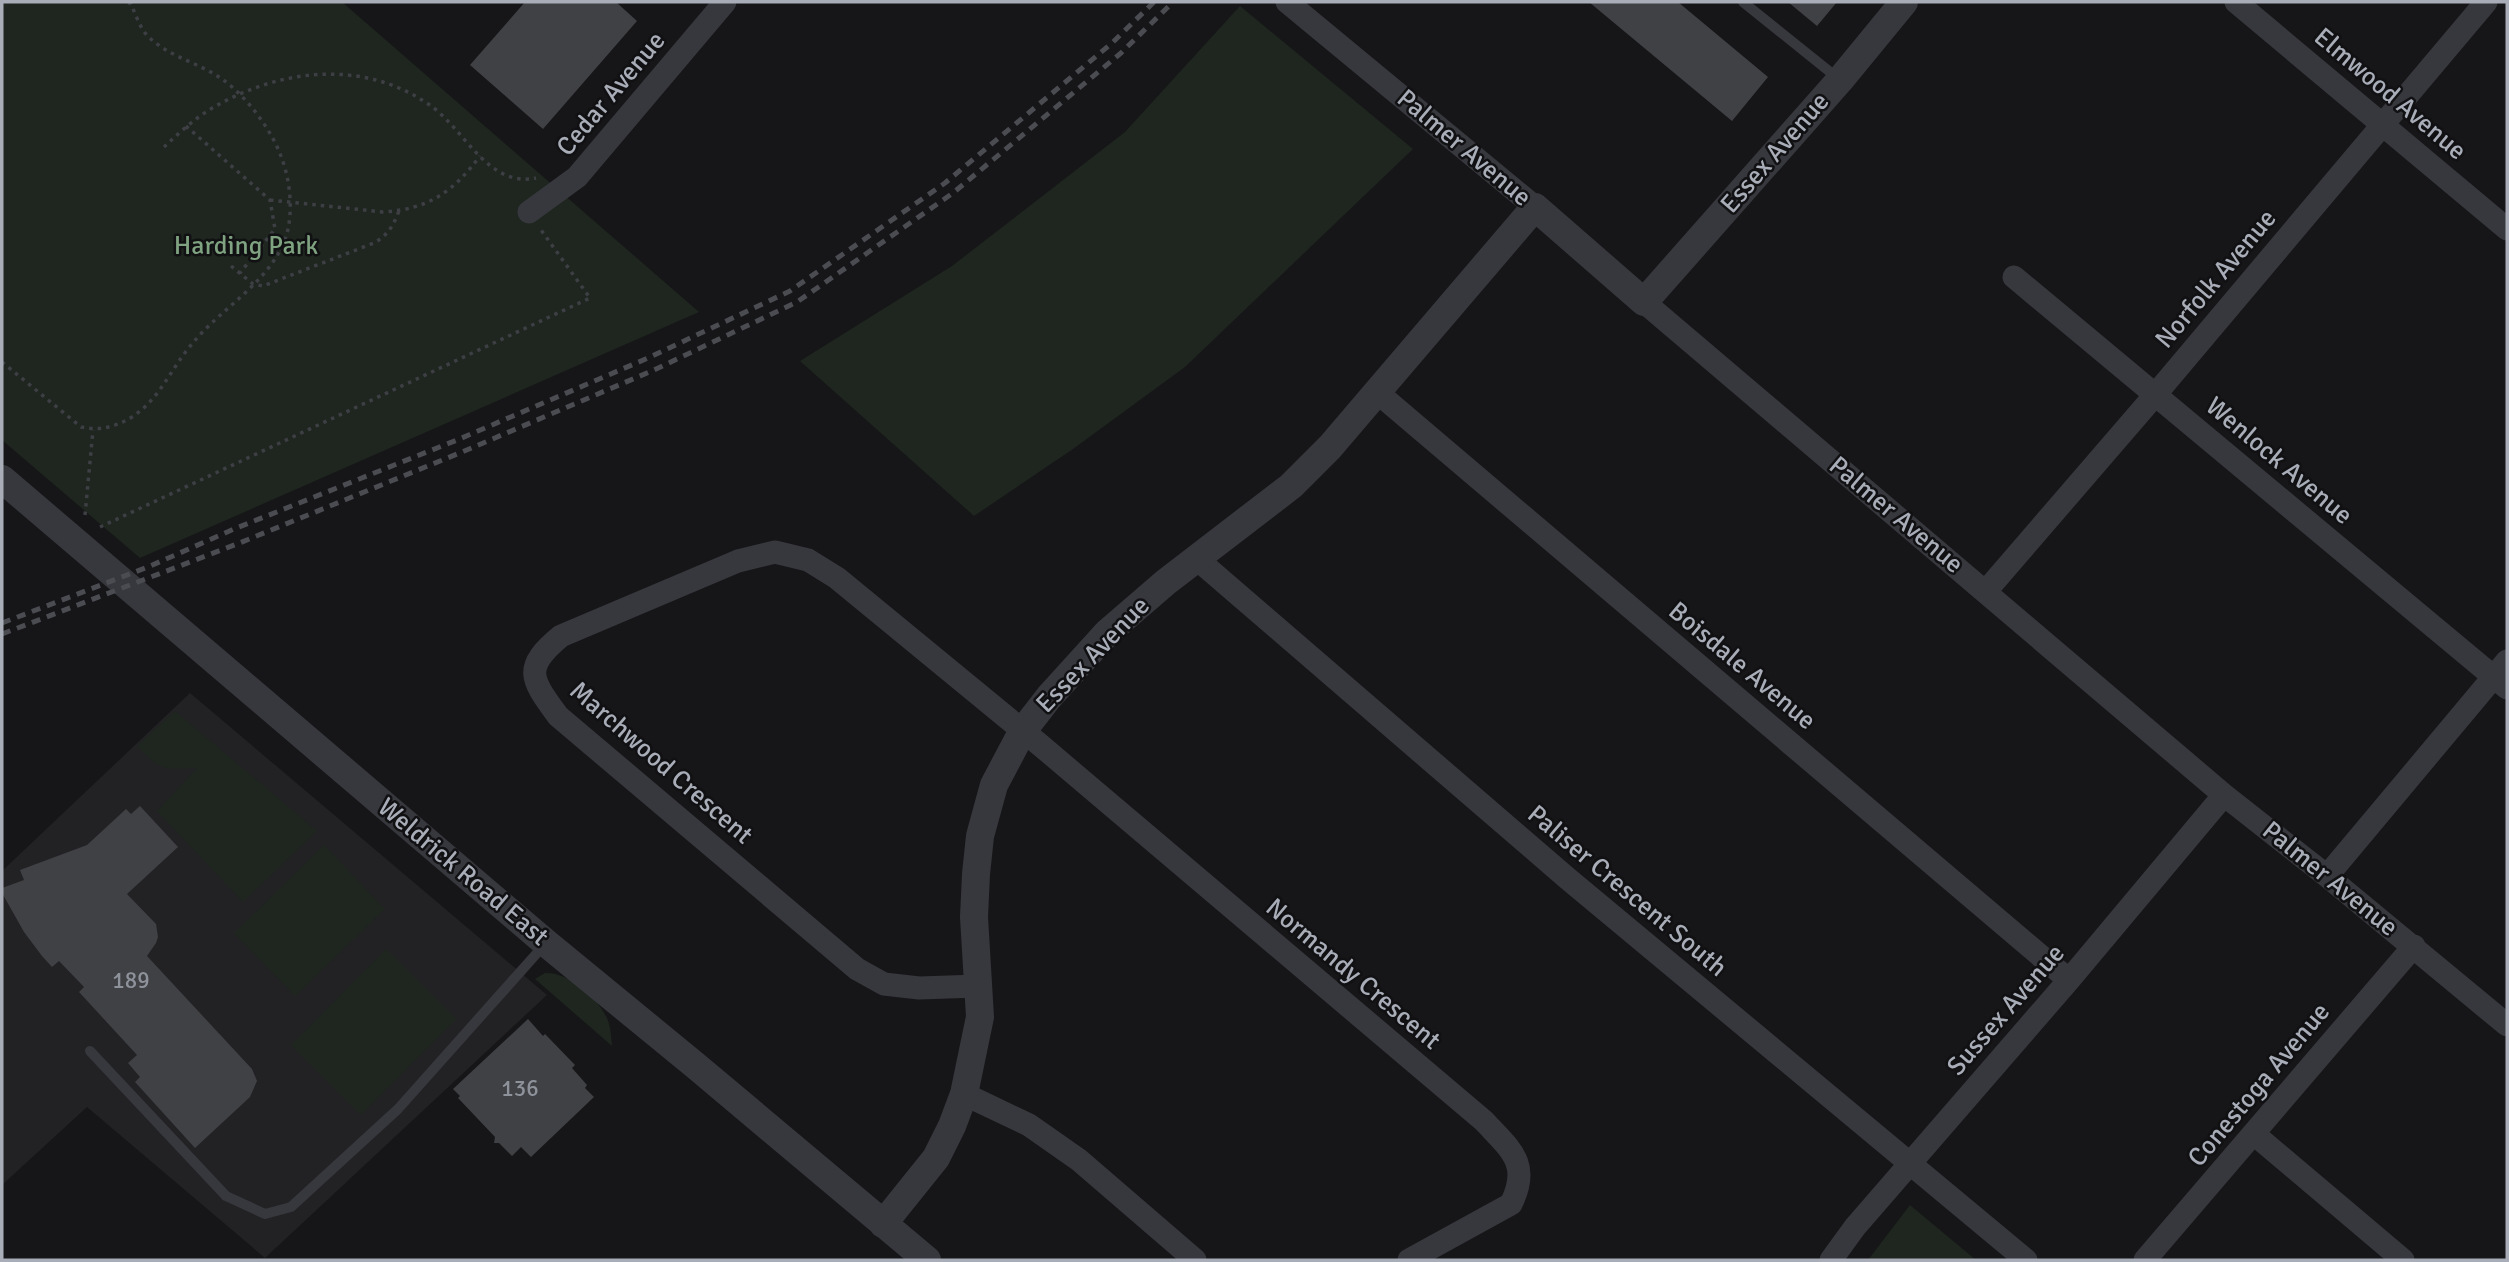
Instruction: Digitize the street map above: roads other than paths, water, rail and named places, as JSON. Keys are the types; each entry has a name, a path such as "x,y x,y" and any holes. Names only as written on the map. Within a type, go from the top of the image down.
{"street":[{"name":"Cedar Avenue","path":"529,212 577,177 725,2"},
{"name":"Palmer Avenue","path":"1287,2 1535,207 2224,794 2414,946 2507,1025"},
{"name":"Essex Avenue","path":"1644,302 1840,80 1904,2"},
{"name":"Elmwood Avenue","path":"2236,2 2507,229"},
{"name":"Norfolk Avenue","path":"1986,590 2155,395 2486,2"},
{"name":"Essex Avenue","path":"883,1224 936,1157 964,1094 980,1017 974,917 980,836 994,785 1022,732 1049,697 1108,632 1166,582 1291,486 1330,447 1535,207"},
{"name":"Wenlock Avenue","path":"2014,277 2155,395 2503,675"},
{"name":"Boisdale Avenue","path":"1378,393 2070,980"},
{"name":"Weldrick Road East","path":"2,479 546,943 926,1260"},
{"name":"Marchwood Crescent","path":"978,986 919,988 884,984 858,969 558,716 536,687 535,667 543,651 561,636 738,561 775,552 808,560 837,578 1022,732"},
{"name":"Paliser Crescent South","path":"1197,559 1567,878 2026,1260"},
{"path":"2327,876 2503,675"},
{"name":"Normandy Crescent","path":"1022,732 1473,1112 1505,1143 1521,1169 1518,1188 1511,1204 1409,1260"},
{"name":"Sussex Avenue","path":"1831,1260 1855,1227 2070,980 2224,794"},
{"name":"Conestoga Avenue","path":"2146,1260 2414,946"},
{"path":"964,1094 1029,1125 1079,1160 1195,1260"},
{"path":"2254,1135 2403,1260"}],"lane":[{"path":"1743,2 1840,80"},
{"path":"90,1051 226,1196 265,1214 291,1207 398,1109 546,943"}],"railway":[{"path":"2,623 148,567 234,529 457,440 648,358 790,291 945,183 1112,43 1154,2"},
{"path":"2,634 237,544 462,452 654,370 797,302 953,193 1121,53 1173,2"}],"park label":[{"name":"Harding Park","path":"246,246"}]}
